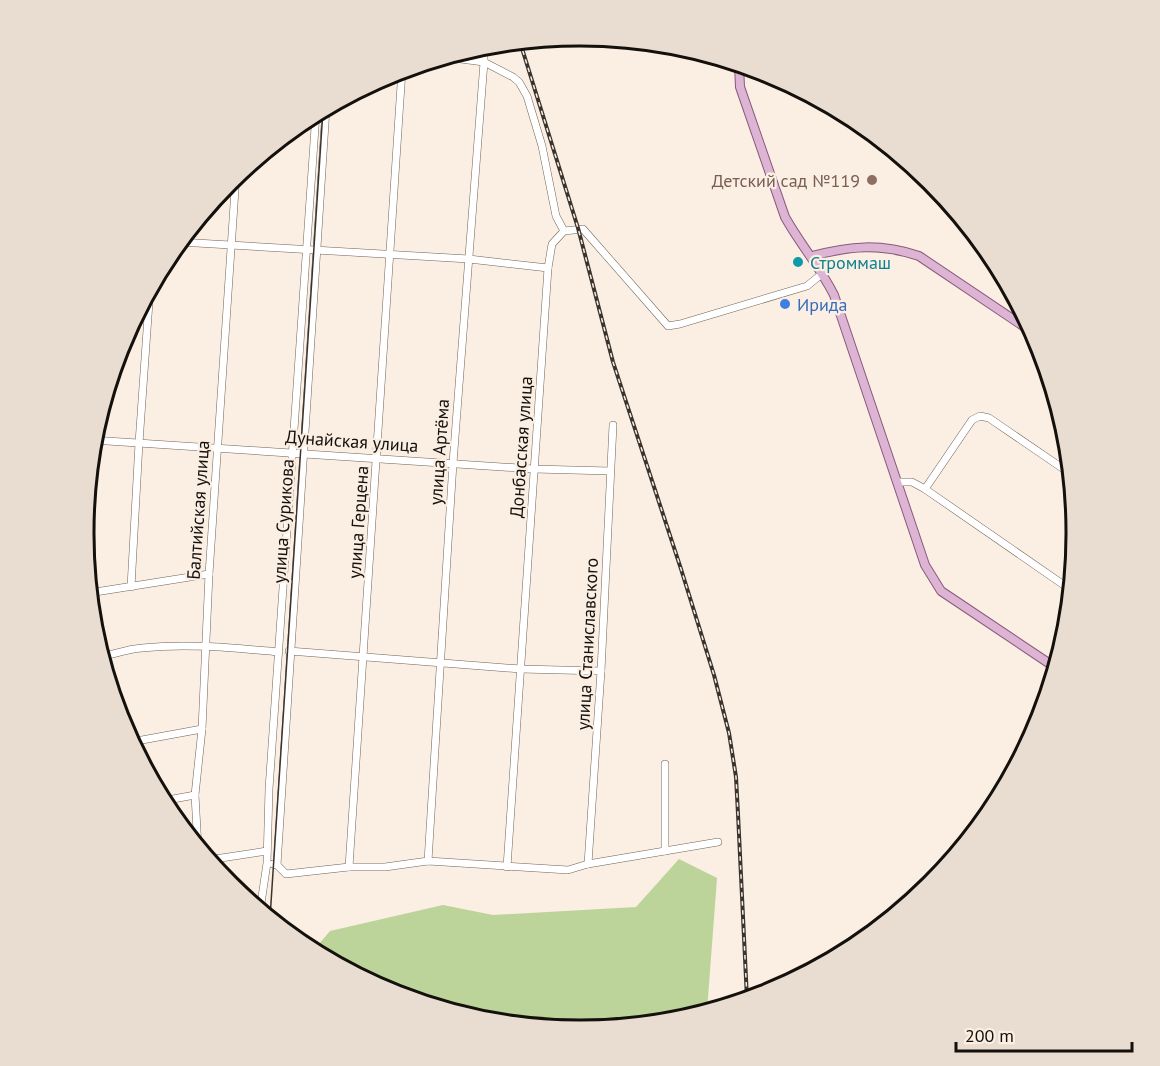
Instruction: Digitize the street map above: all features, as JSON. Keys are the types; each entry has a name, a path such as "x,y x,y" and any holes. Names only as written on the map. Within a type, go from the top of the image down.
{"main road":[{"path":"740,74 740,87 786,217 795,235 823,273 834,295 926,565 941,591 1049,663"},
{"path":"812,256 852,246 900,249 934,265 1018,323"}],"street":[{"name":"улица Артёма","path":"428,861 439,662 484,56"},
{"path":"468,60 484,62 513,76 519,82 527,96 542,146 556,216 564,231 583,229 668,326 807,286 823,273"},
{"name":"улица Герцена","path":"350,867 401,81"},
{"name":"улица Сурикова","path":"277,865 289,651 325,119"},
{"name":"улица Сурикова","path":"261,901 267,863 269,789 315,125"},
{"name":"Балтийская улица","path":"197,833 195,795 202,729 209,574 235,190"},
{"name":"Донбасская улица","path":"507,867 548,268 552,243 564,231"},
{"path":"190,243 469,259 548,268"},
{"path":"131,587 148,310"},
{"path":"925,489 972,420 980,416 989,418 1062,468"},
{"name":"улица Станиславского","path":"588,864 602,671 613,425"},
{"name":"Дунайская улица","path":"103,441 534,469 610,471"},
{"path":"898,482 912,482 925,489 1063,585"},
{"path":"98,592 209,574"},
{"path":"109,655 141,648 205,645 279,652"},
{"path":"289,651 521,669 602,671"},
{"path":"141,740 202,729"},
{"path":"665,764 665,851"},
{"path":"173,799 195,795"},
{"path":"267,863 277,865 286,874 350,867 385,867 428,861 568,870 588,864 718,842"},
{"path":"218,858 267,851"}],"green space":[{"path":"679,859 717,878 708,1003 675,1010 612,1018 580,1020 516,1015 454,1003 424,994 365,969 319,944 330,931 443,905 493,915 636,907"}],"tram line":[{"path":"271,908 322,121"}],"railway":[{"path":"523,50 578,228 613,362 681,569 714,675 729,733 736,777 747,990"}],"place":[{"name":"Детский сад №119","path":"872,180"},
{"name":"Строммаш","path":"798,262"},
{"name":"Ирида","path":"785,304"}]}
